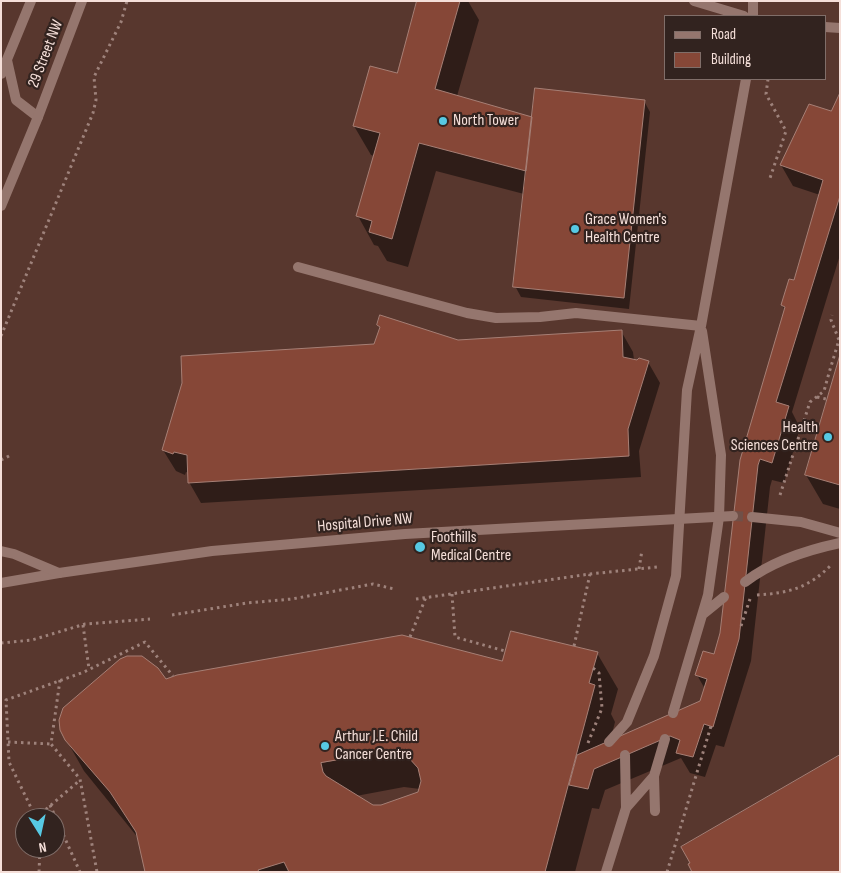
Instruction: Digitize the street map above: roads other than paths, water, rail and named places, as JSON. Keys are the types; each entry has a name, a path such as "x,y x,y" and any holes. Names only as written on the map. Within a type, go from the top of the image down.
{"street":[{"name":"29 Street NW","path":"1,74 31,1"},
{"name":"29 Street NW","path":"1,206 38,118 82,1"},
{"path":"694,1 741,15"},
{"path":"753,1 753,15"},
{"path":"826,27 840,28"},
{"name":"29 Street NW","path":"7,59 16,100 38,118"},
{"path":"626,734 627,722 654,656 676,576 687,390 701,326 746,80"},
{"path":"298,267 467,313 496,318 540,317 576,313 701,326"},
{"path":"673,713 708,594 719,517 721,455 701,326"},
{"name":"Hospital Drive NW","path":"1,583 212,551 405,534 733,516"},
{"path":"752,517 801,522 840,533"},
{"path":"745,582 759,571 814,548 840,543"},
{"path":"1,551 14,554 59,573"},
{"path":"703,614 724,597"},
{"path":"609,742 627,722"},
{"path":"655,811 654,776 665,739"},
{"path":"606,872 626,808 625,755"},
{"path":"626,808 654,776"}],"tunnel":[{"path":"733,516 752,517"}],"place":[{"name":"North Tower","path":"443,121"},
{"name":"Grace Women's Health Centre","path":"575,229"},
{"name":"Health Sciences Centre","path":"828,437"},
{"name":"Foothills Medical Centre","path":"420,547"},
{"name":"Arthur J.E. Child Cancer Centre","path":"325,746"}]}
